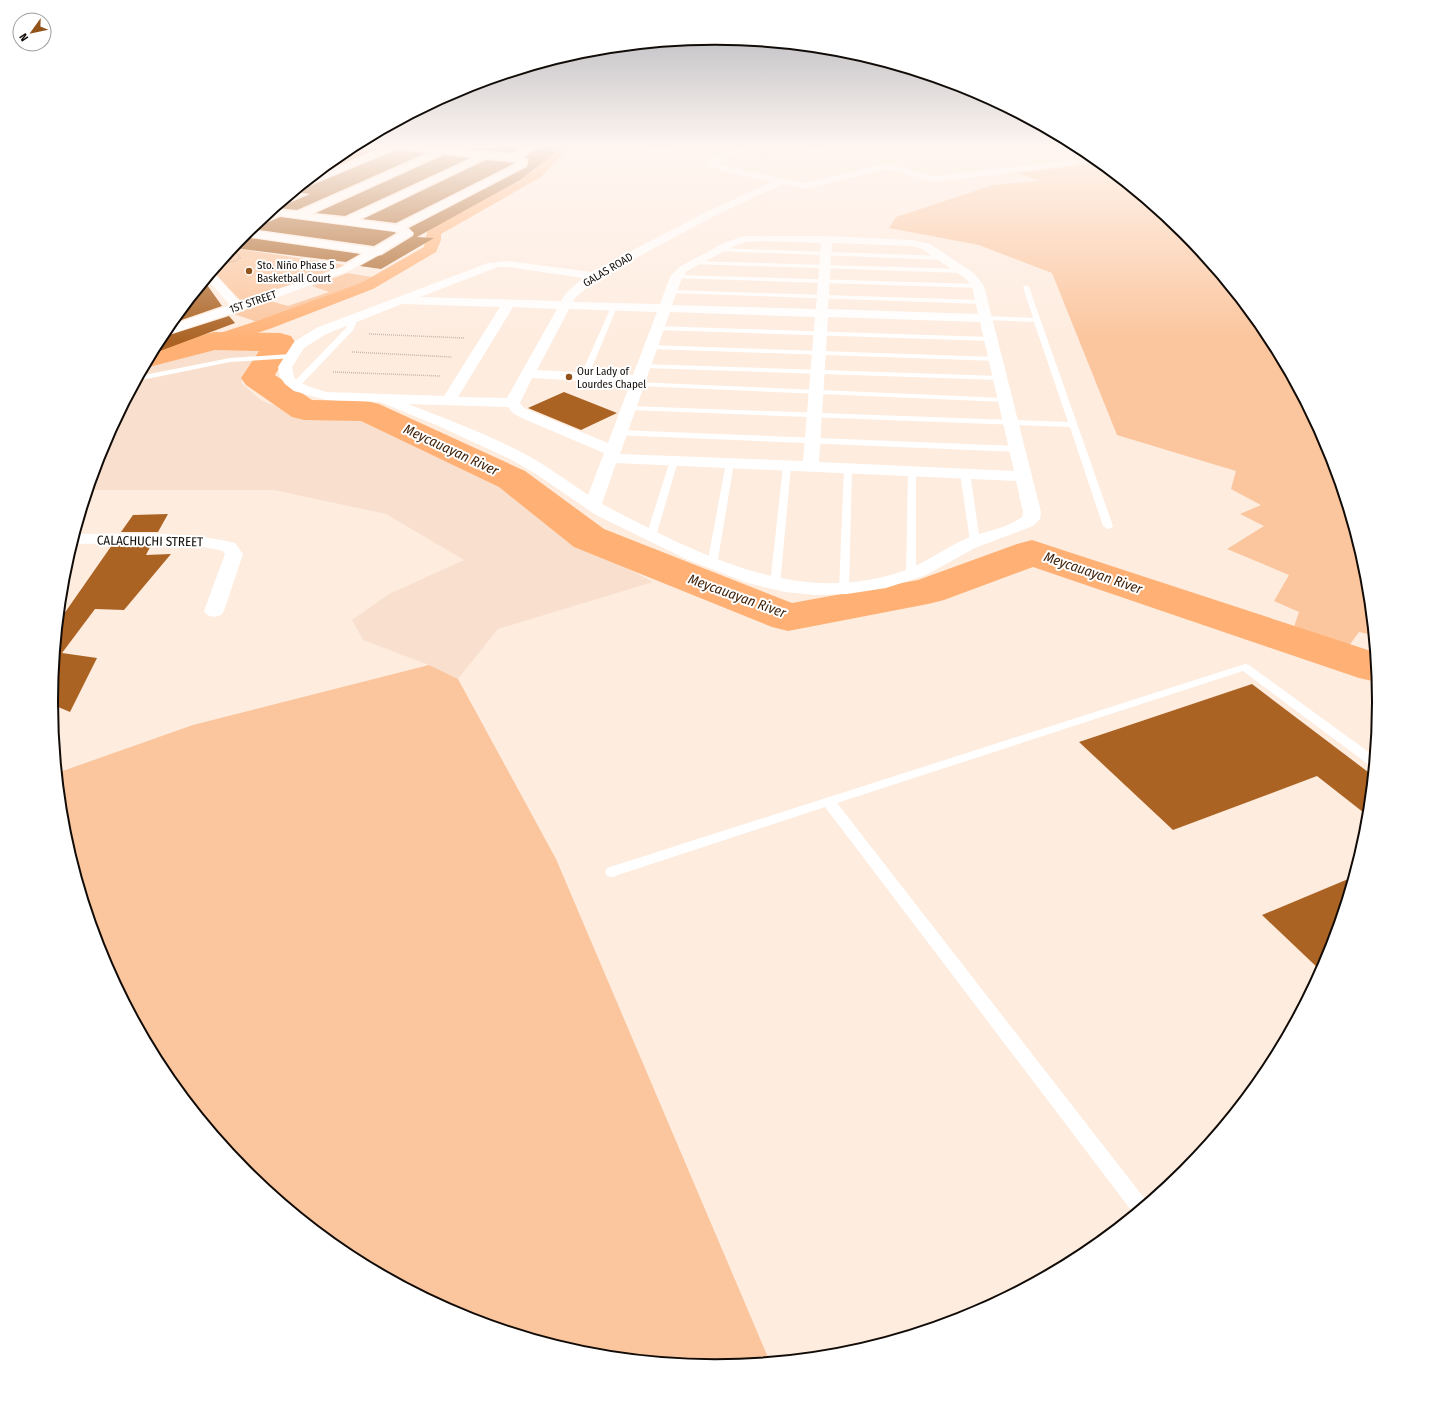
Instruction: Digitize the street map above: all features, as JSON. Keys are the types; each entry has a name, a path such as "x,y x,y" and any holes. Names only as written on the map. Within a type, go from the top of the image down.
{"street":[{"path":"297,216 309,211"},
{"path":"346,222 370,211"},
{"path":"276,213 398,228 432,211"},
{"name":"GALAS ROAD","path":"512,403 570,296 593,276 717,211"},
{"name":"1ST STREET","path":"174,328 345,269 378,252 408,233 398,228"},
{"path":"252,236 378,252"},
{"path":"384,399 516,456 559,481 593,505 651,536 712,565 775,585 809,590 844,590 890,581 911,575 928,568 975,541 1016,528 1025,524 1031,518 1032,512 1024,476 978,286 970,276 929,248 918,244 827,239 750,238 718,250 683,268 676,277 613,455 593,505"},
{"path":"811,467 827,239"},
{"path":"593,276 498,264 488,266 399,300 349,326 333,325 305,341 286,356 285,367 287,377 296,385 309,392 326,396 512,403 520,412 613,455 674,461 1024,476"},
{"path":"213,279 238,307"},
{"path":"399,300 986,318"},
{"path":"448,401 509,303"},
{"path":"528,374 638,382"},
{"name":"CALACHUCHI STREET","path":"78,539 178,539 224,545 232,550 234,554 214,611"}],"lane":[{"path":"718,250 962,271"},
{"path":"693,263 943,258"},
{"path":"676,277 978,286"},
{"path":"1026,288 1108,526"},
{"path":"671,292 982,302"},
{"path":"584,377 614,307"},
{"path":"986,318 1037,320"},
{"path":"296,385 349,326"},
{"path":"658,328 991,339"},
{"path":"651,346 996,359"},
{"path":"144,378 216,362 256,357 286,356"},
{"path":"644,366 1000,378"},
{"path":"638,382 816,392 1006,400"},
{"path":"629,408 1073,425"},
{"path":"620,433 1017,449"},
{"path":"651,536 674,461"},
{"path":"712,565 730,463"},
{"path":"775,585 787,466"},
{"path":"844,590 848,468"},
{"path":"911,575 912,471"},
{"path":"965,473 975,541"},
{"path":"612,872 1245,667 1370,759"},
{"path":"828,801 1138,1205"}],"path":[{"path":"227,262 240,258 236,253"},
{"path":"349,326 487,339"},
{"path":"328,351 475,358"},
{"path":"310,371 463,377"}],"shaded area":[{"path":"916,211 1152,211 1209,269 1237,302 1262,337 1305,412 1338,491 1350,532 1360,574 1369,634 1359,632 1348,647 1293,630 1299,612 1274,601 1289,575 1227,549 1264,526 1240,514 1261,505 1231,489 1236,471 1117,435 1052,273 979,245 889,228 896,217"},
{"path":"240,249 345,265 340,269 241,301 216,275"},
{"path":"348,273 378,278 364,286 263,324 234,314 270,301 288,306 329,292 312,286"},
{"path":"220,344 262,344 241,383 262,401 301,415 364,418 488,477 552,528 653,582 498,629 458,679 429,665 363,640 352,620 389,594 464,560 386,514 274,490 92,490 125,412 154,361"},
{"path":"429,665 458,679 556,859 768,1358 715,1360 672,1359 629,1354 545,1338 463,1310 386,1272 315,1224 281,1197 221,1136 193,1103 168,1068 125,993 92,914 80,873 70,831 61,771 193,725"}],"building":[{"path":"321,211 357,211 345,216 316,213"},
{"path":"381,211 421,211 396,223 363,219"},
{"path":"443,211 465,211 417,237 434,238 381,269 360,266 382,255 413,236 414,233 409,228"},
{"path":"280,217 396,233 374,246 258,230 265,223"},
{"path":"250,238 360,254 346,262 240,249"},
{"path":"207,285 222,306 180,321"},
{"path":"229,316 235,323 160,351 169,335"},
{"path":"564,392 617,413 581,430 528,408"},
{"path":"168,514 158,532 121,532 133,515"},
{"path":"112,545 151,545 146,555 171,554 124,610 95,609 62,653 97,658 70,712 58,707 59,659 63,617"},
{"path":"1252,684 1368,772 1363,812 1317,776 1173,830 1079,742"},
{"path":"1348,879 1338,914 1316,967 1262,915"}],"waterway":[{"path":"214,341 266,324 367,286 431,249 434,240 434,232 472,211"},
{"name":"Meycauayan River","path":"157,356 214,341 280,342 257,378 304,410 367,411 512,479 589,538 788,617 928,591 1032,553 1371,666"}],"place":[{"name":"Sto. Niño Phase 5 Basketball Court","path":"249,271"},
{"name":"Our Lady of Lourdes Chapel","path":"569,377"}]}
